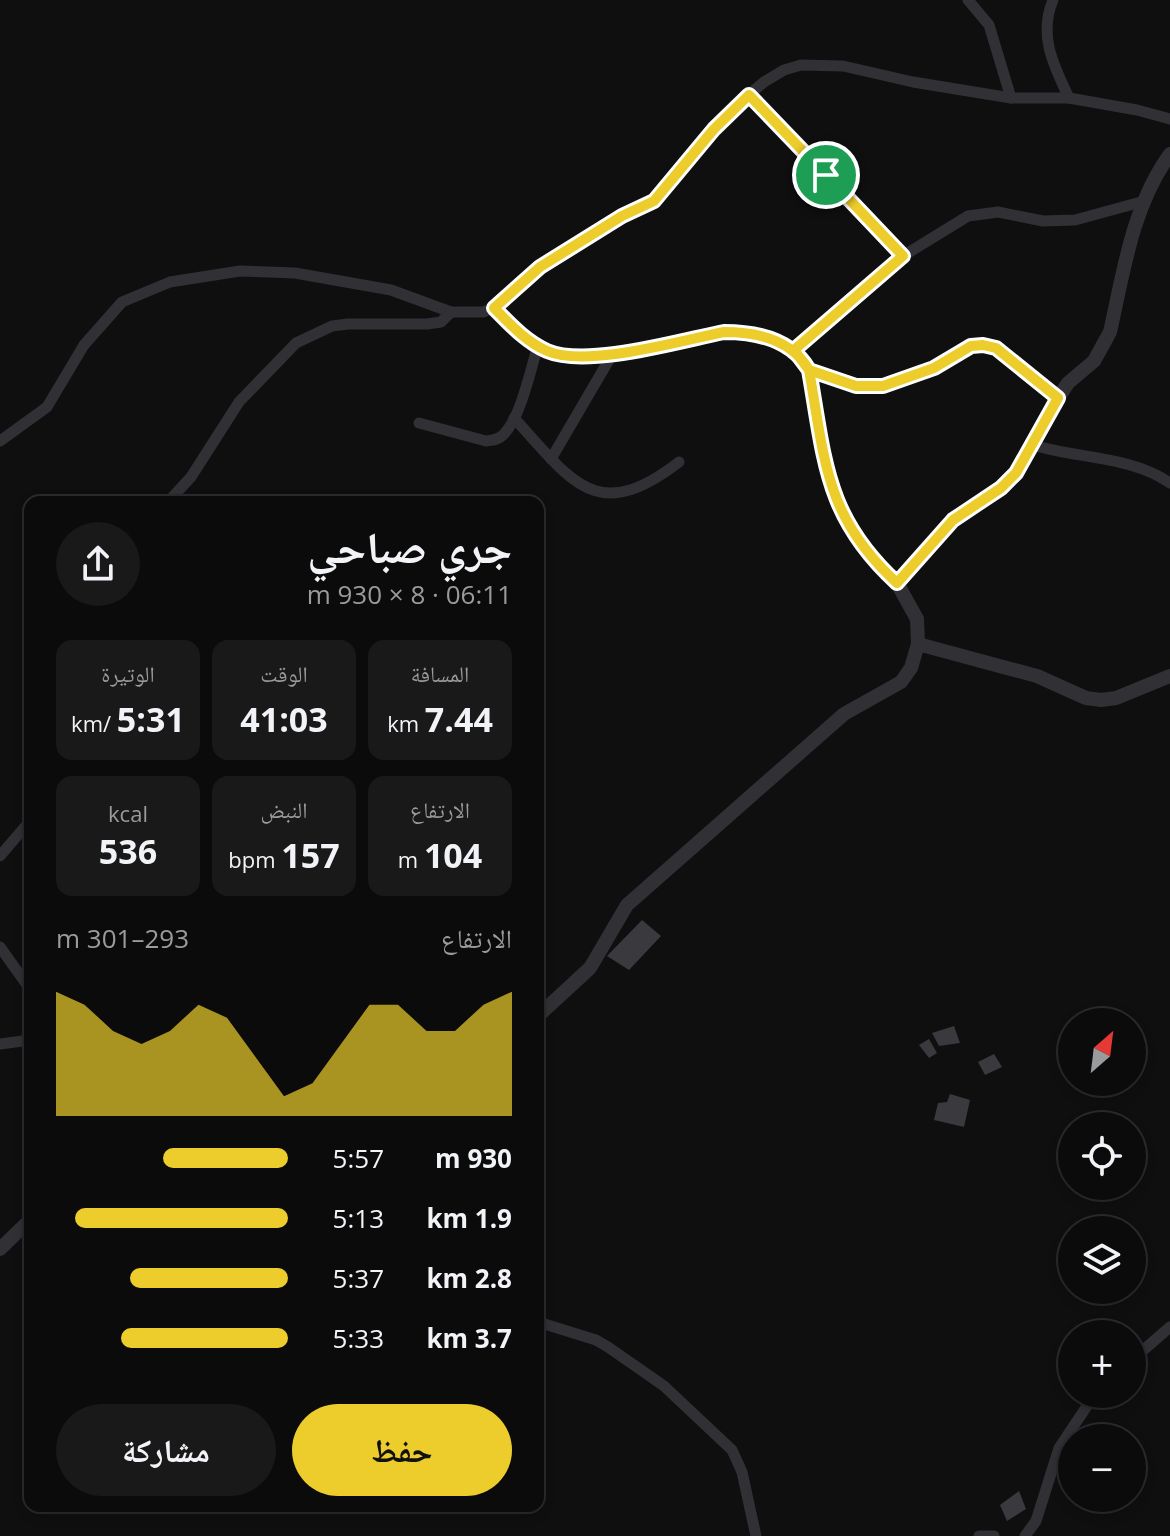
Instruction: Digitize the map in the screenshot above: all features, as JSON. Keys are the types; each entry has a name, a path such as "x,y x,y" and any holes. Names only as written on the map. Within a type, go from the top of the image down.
{"street":[{"path":"968,0 989,25 1011,98"},
{"path":"1053,0 1045,29 1050,58 1069,98"},
{"path":"0,441 47,407 84,345 122,302 170,282 240,271 295,273 391,290 451,312 494,308 540,267 622,216 654,201 714,129 749,95 784,70 820,65 843,66 913,82 1011,98 1069,98 1170,119"},
{"path":"749,95 903,256"},
{"path":"897,583 953,520 1001,488 1016,473 1058,398 1103,348 1141,202 1170,154"},
{"path":"794,350 903,256 968,216 998,212 1043,221 1075,220 1141,202"},
{"path":"494,308 528,340 573,357 613,353 724,332 760,336 794,350 809,370 827,473 836,503 876,564 897,583 917,619 918,644 911,668 901,682 844,714 627,905 590,968 544,1010"},
{"path":"174,496 191,477 239,402 296,343 332,326 427,324 441,322 451,312"},
{"path":"809,370 856,386 883,386 934,368 971,346 983,345 996,348 1058,398"},
{"path":"419,423 486,441 497,440 505,434 514,418 538,346"},
{"path":"551,459 613,353"},
{"path":"514,418 551,459 586,490 627,492 654,482 679,462"},
{"path":"1033,445 1063,454 1141,466 1170,483"},
{"path":"918,644 1037,676 1086,698 1101,700 1116,698 1170,676"},
{"path":"0,856 24,828"},
{"path":"0,947 24,981"},
{"path":"0,1044 24,1041"},
{"path":"0,1249 24,1226"},
{"path":"544,1324 596,1340 608,1347 664,1386 732,1450 742,1472 756,1536"},
{"path":"1146,1348 1170,1327"},
{"path":"1025,1536 1036,1521 1059,1448 1086,1408"},
{"path":"979,1536 994,1536"}],"building":[{"path":"642,920 661,936 629,970 607,956"},
{"path":"954,1026 960,1043 939,1046 932,1033"},
{"path":"929,1039 937,1053 929,1058 919,1045"},
{"path":"994,1054 1002,1067 985,1075 978,1062"},
{"path":"950,1094 970,1100 964,1127 934,1120 938,1103 947,1102"},
{"path":"1019,1491 1026,1509 1007,1521 1000,1505"}],"route":[{"path":"826,175 749,95 731,110 654,201 622,216 540,267 494,308 528,340 548,351 573,357 605,355 724,332 760,336 789,346 800,355 809,370 827,473 836,503 876,564 897,583 953,520 1001,488 1016,473 1058,398 996,348 983,345 971,346 934,368 883,386 856,386 809,370 800,355 794,350 903,256 826,175"}]}
